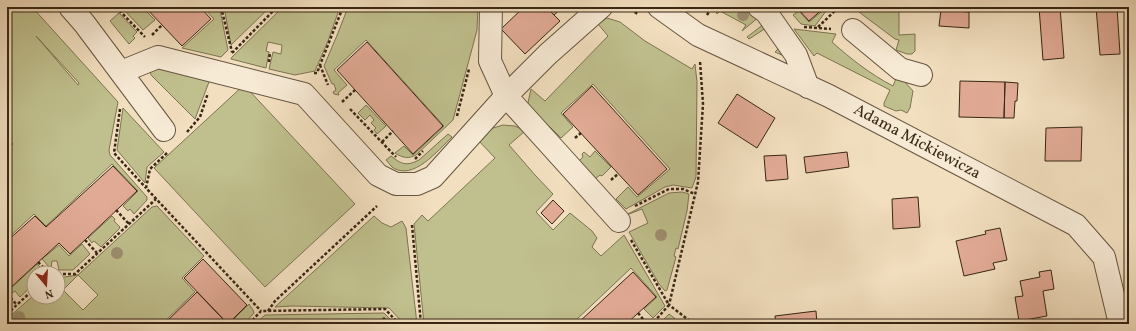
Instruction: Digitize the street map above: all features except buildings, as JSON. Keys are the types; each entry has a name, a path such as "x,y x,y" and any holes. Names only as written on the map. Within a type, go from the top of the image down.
{"street":[{"path":"70,7 121,72 168,139"},
{"path":"491,7 490,61 506,96 618,218"},
{"path":"121,72 158,57 304,94 378,175 396,184 417,184 433,177 506,96 548,54 601,7"},
{"name":"Adama Mickiewicza","path":"659,7 698,35 808,86 1076,225 1104,258 1120,324"},
{"path":"759,7 766,12 796,55 808,86"},
{"path":"853,30 900,69 921,75"}],"path":[{"path":"116,7 147,39 162,25"},
{"path":"221,7 232,53"},
{"path":"227,57 277,7"},
{"path":"309,74 317,73 343,7"},
{"path":"818,28 839,7"},
{"path":"800,26 853,30"},
{"path":"652,324 669,305 698,182 703,104 699,54"},
{"path":"320,65 330,90"},
{"path":"455,121 469,67"},
{"path":"341,102 355,90"},
{"path":"186,133 200,117 209,91"},
{"path":"337,99 352,110 398,159"},
{"path":"120,105 114,153 261,312"},
{"path":"382,142 393,131"},
{"path":"146,188 150,169 168,139"},
{"path":"413,161 426,148"},
{"path":"694,324 669,305 618,218 669,189 683,189 695,194"},
{"path":"66,274 75,274 156,199"},
{"path":"268,312 275,301 377,206"},
{"path":"116,210 129,224"},
{"path":"412,225 421,324"},
{"path":"85,240 98,253"},
{"path":"38,262 41,265"},
{"path":"7,294 17,305"},
{"path":"7,314 26,297"},
{"path":"249,324 261,312 385,309 399,324"},
{"path":"638,313 647,324"},
{"path":"7,318 21,324"}],"green space":[{"path":"7,7 32,7 118,102 109,150 110,155 147,197 147,200 134,214 130,209 128,211 123,206 138,191 112,164 46,226 34,214 7,239 7,149 13,144 7,137","holes":["36,36 79,83 78,85"]},
{"path":"127,7 142,7 155,20 143,30 124,10"},
{"path":"203,7 217,7 220,10 228,50 221,57 182,48 214,19"},
{"path":"224,7 270,7 231,45"},
{"path":"283,7 340,7 315,71 295,75 269,69 273,52 281,54 282,45 268,42 266,51 269,52 266,68 231,59 232,57"},
{"path":"348,7 478,7 477,30 453,120 416,155 406,157 395,153 404,146 413,155 444,126 366,40 334,70 347,85 338,93 339,95 334,94 333,92 336,90 334,84 332,84 324,66"},
{"path":"718,7 751,8 759,17 742,31 746,25 720,11 717,14 716,11"},
{"path":"829,7 815,26 801,24 793,15 799,11 809,22"},
{"path":"864,7 899,7 899,35 915,34 915,51 912,54 907,54 896,50 899,40 895,39 859,12"},
{"path":"119,13 137,32 133,36 135,38 129,44 110,21"},
{"path":"607,18 620,22 645,41 692,69 695,64 697,82 696,177 692,188 673,185 665,187 626,209 616,199 628,187 637,197 670,169 593,84 561,113 573,127 561,138 542,119 534,122 527,107 531,89 545,101 608,36 598,24"},
{"path":"764,24 793,60 775,52 780,47 766,28 749,39 747,37"},
{"path":"794,29 836,34 832,42 869,71 893,86 897,76 903,80 913,91 910,108 907,113 901,110 896,111 884,106 890,90 817,53 814,56"},
{"path":"165,63 212,74 195,119 152,76 148,70"},
{"path":"244,85 355,204 265,287 154,168"},
{"path":"366,105 386,126 377,134 374,130 376,128 371,123 374,120 370,115 365,120 358,113"},
{"path":"123,108 164,152 147,167 145,183 117,150"},
{"path":"503,125 515,126 525,131 509,145 553,194 536,212 553,230 570,213 592,231 597,238 592,247 601,256 624,235 665,306 653,318 644,309 657,297 631,268 575,321 578,324 424,324 414,224 422,215 428,221 495,158 478,140 493,128"},
{"path":"448,134 452,137 417,168 400,171 392,167 386,160 391,156 405,164 415,162"},
{"path":"595,151 611,167 602,176 600,175 595,179 579,161 583,157 582,154 584,152 590,157"},
{"path":"682,192 689,194 687,211 678,249 676,248 674,256 676,257 667,290 665,291 659,284 629,232 648,223 642,209 624,216 669,193"},
{"path":"157,206 204,256 182,278 195,292 162,324 25,324 8,318 26,302 26,305 66,305 66,293 83,310 98,295 78,275 152,207"},
{"path":"112,216 115,219 114,221 120,227 119,229 101,247 94,241 92,243 88,238"},
{"path":"374,216 382,223 391,227 402,221 406,228 417,324 404,324 389,308 275,307"},
{"path":"82,244 90,254 73,270 66,270 66,265 58,265 57,261 52,261 52,265 47,265 42,259 59,245 69,256"},
{"path":"26,274 26,291 20,297 15,291 12,293 9,290"},
{"path":"78,275 66,287 66,277"},
{"path":"249,304 254,313 244,324 229,324"},
{"path":"384,313 395,324 390,324 384,317 376,324 255,324 265,315"},
{"path":"669,314 682,324 659,324"}]}
